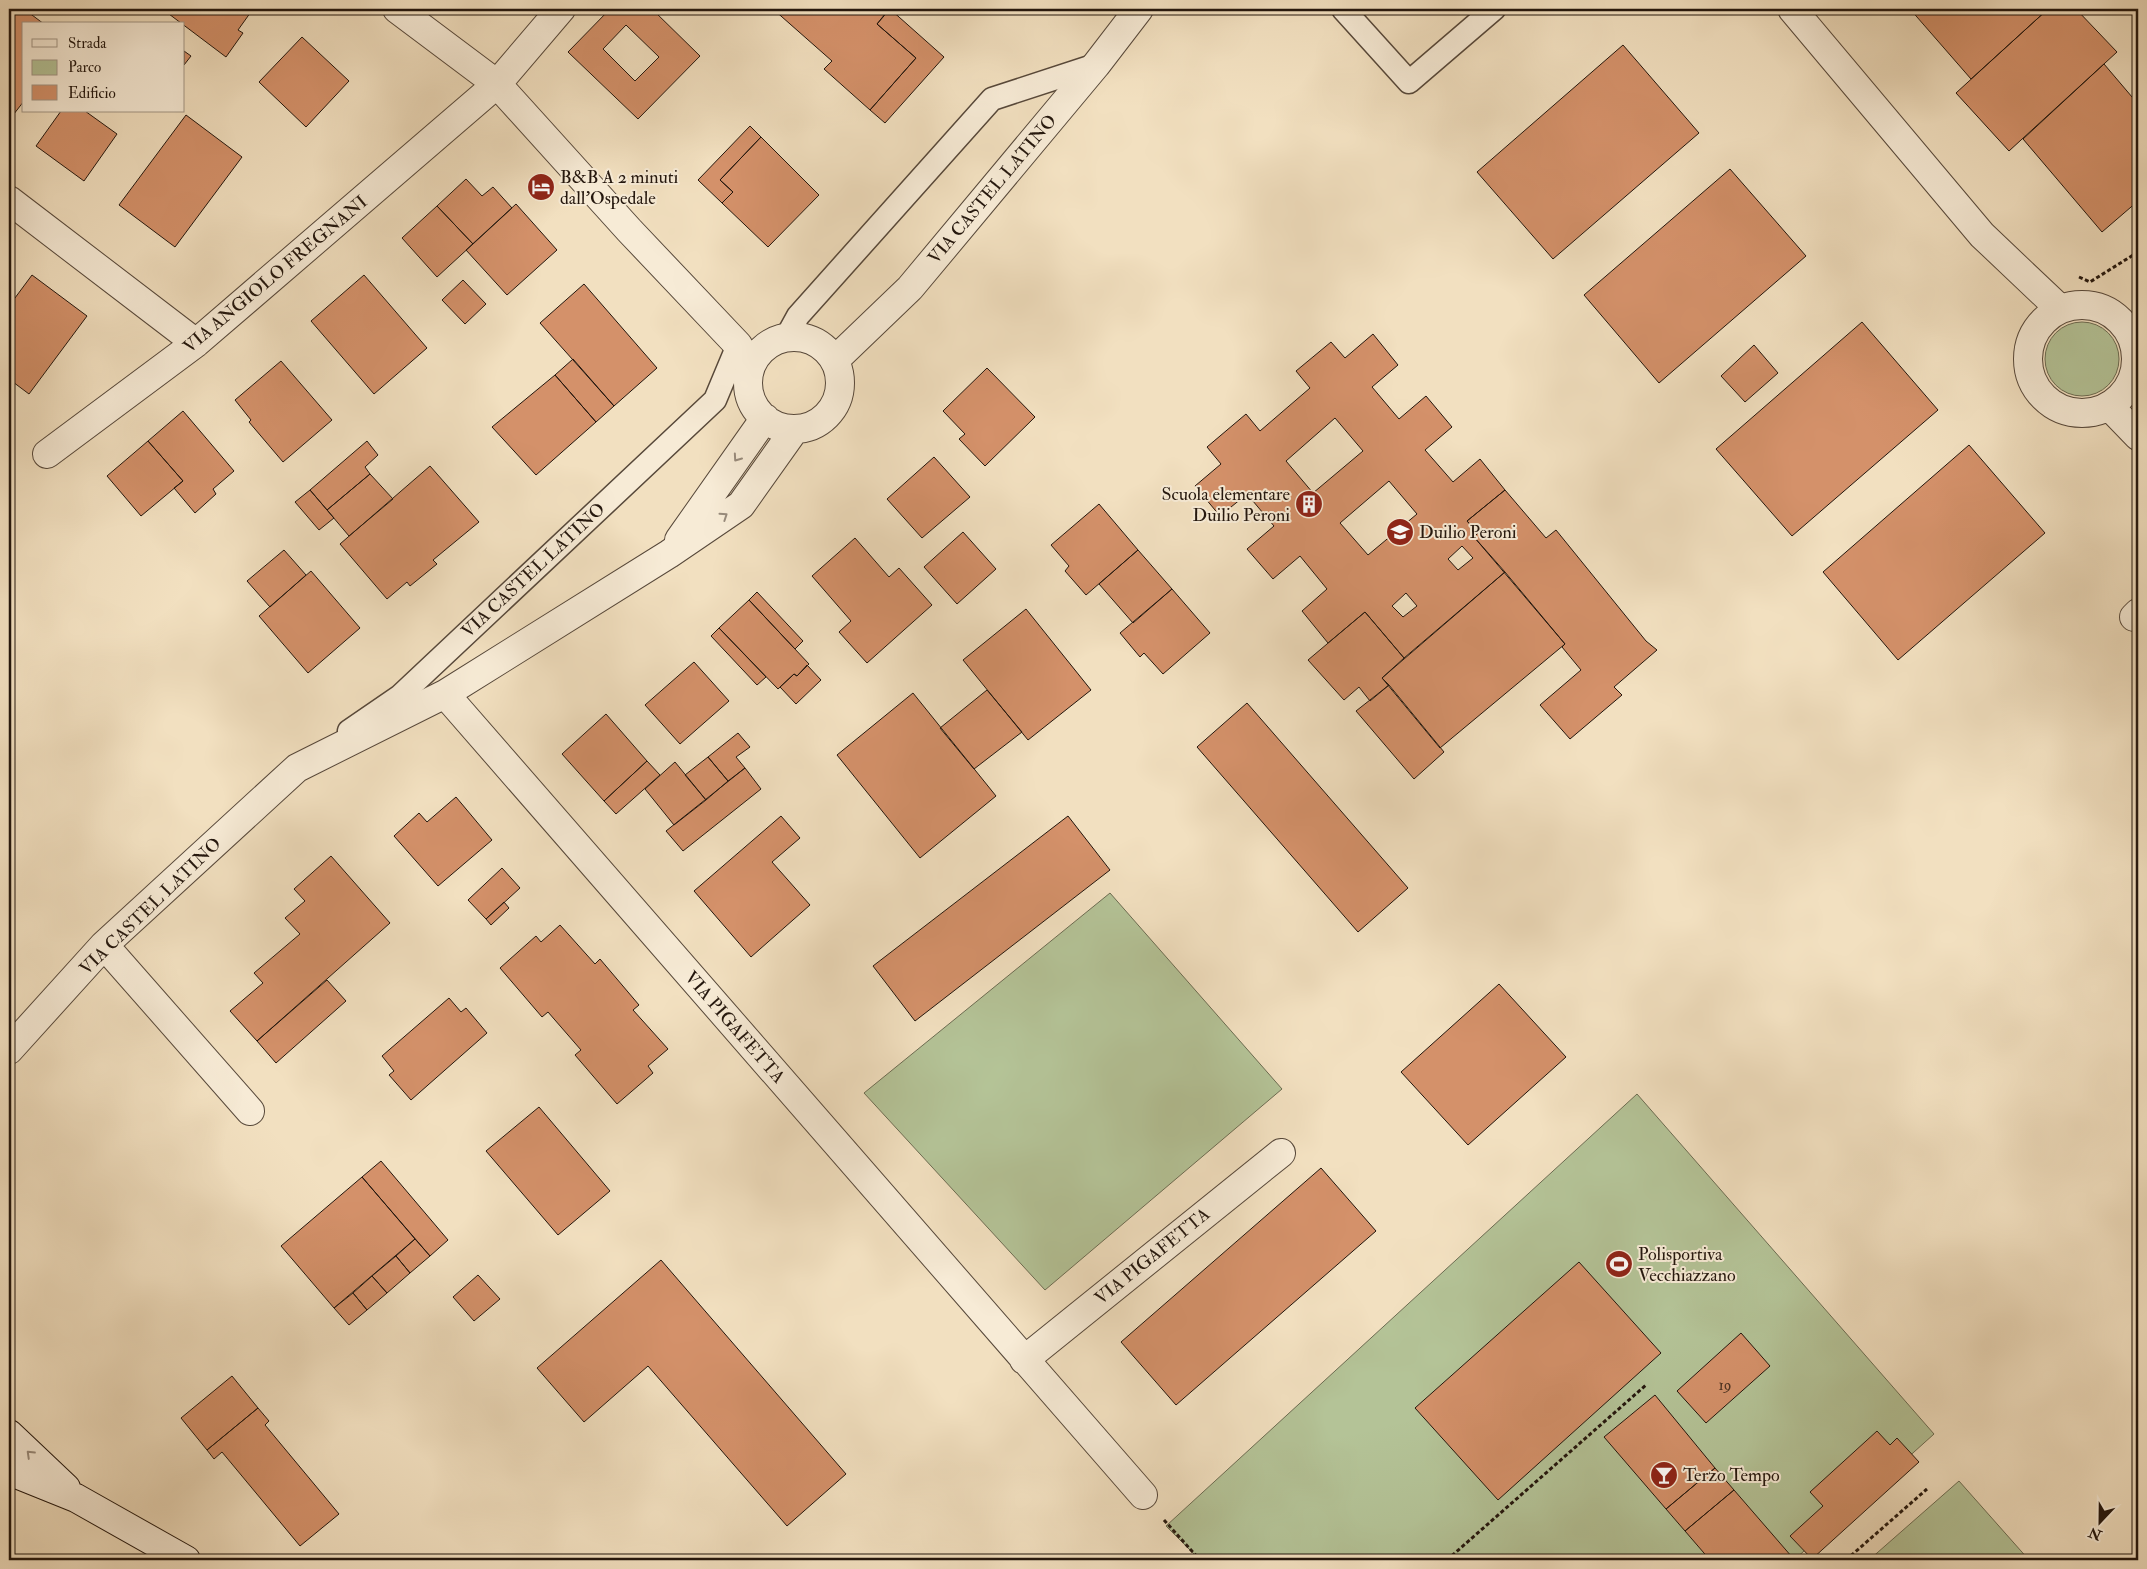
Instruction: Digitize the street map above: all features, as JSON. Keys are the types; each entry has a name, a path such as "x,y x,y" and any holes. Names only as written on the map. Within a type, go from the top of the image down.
{"street":[{"name":"VIA ANGIOLO FREGNANI","path":"47,454 196,343 497,84 561,9"},
{"name":"VIA CASTEL LATINO","path":"835,360 910,288 1096,65 1139,9"},
{"path":"1792,9 1982,235 2060,309"},
{"path":"405,11 497,84 744,356 750,395 755,408 765,418 784,428 795,429 811,426 824,418 835,406 841,391 840,375 835,360 815,340 802,336 787,336 775,340 756,356 744,356"},
{"path":"9,200 196,343"},
{"path":"2075,305 2090,306 2106,310 2133,327 2136,364 2132,380 2122,395 2109,406 2093,412 2075,412 2058,408 2044,398 2034,384 2028,367 2028,349 2034,333 2045,319 2060,309 2075,305"},
{"path":"2109,406 2138,436"},
{"name":"VIA CASTEL LATINO","path":"669,554 765,418"},
{"name":"VIA CASTEL LATINO","path":"9,1050 104,946 297,768 445,694 669,554 741,505 795,429"},
{"name":"VIA PIGAFETTA","path":"445,694 1143,1495"},
{"path":"104,946 250,1111"},
{"name":"VIA PIGAFETTA","path":"1024,1360 1281,1152"},
{"path":"9,1434 76,1498"},
{"path":"9,1471 76,1498 186,1560"}],"lane":[{"path":"1343,9 1409,82 1488,11"},
{"path":"787,336 798,316 992,100 1096,65"},
{"name":"VIA CASTEL LATINO","path":"297,768 400,696 714,400 744,356"}],"path":[{"path":"2074,275 2090,282 2138,252"},
{"path":"1447,1560 1646,1385"},
{"path":"1846,1560 1927,1489"},
{"path":"1143,1495 1200,1560"}],"green space":[{"path":"2082,322 2096,325 2108,333 2116,345 2119,359 2116,373 2108,385 2096,393 2082,396 2068,393 2056,385 2048,373 2045,359 2048,345 2056,333 2068,325"},
{"path":"1110,893 1282,1089 1045,1290 864,1093"},
{"name":"Polisportiva Vecchiazzano","path":"1637,1094 1934,1434 1794,1560 1200,1560 1166,1526"},
{"path":"1959,1481 2029,1560 1869,1560"}],"building":[{"path":"16,9 24,9 41,22 22,22 22,104 10,119 9,18"},
{"path":"167,9 253,9 238,30 243,33 226,57 185,26 185,22 180,22 165,11"},
{"path":"610,9 652,9 700,56 638,119 568,52","holes":["626,25 659,57 635,81 603,49"]},
{"path":"773,9 872,9 876,13 880,9 889,9 877,24 916,58 870,110 824,69 832,61"},
{"path":"890,9 944,57 885,123 870,110 916,58 877,24"},
{"path":"1910,9 2048,9 1971,79"},
{"path":"2048,9 2076,9 2117,52 2009,151 1956,93"},
{"path":"302,37 349,81 306,127 259,82"},
{"path":"1623,45 1699,133 1553,259 1477,172"},
{"path":"185,52 191,56 185,64"},
{"path":"2104,64 2138,104 2138,201 2102,232 2023,139"},
{"path":"60,112 86,112 117,134 84,181 36,146"},
{"path":"186,115 242,157 175,247 119,205"},
{"path":"750,126 761,137 720,180 733,192 722,203 698,180"},
{"path":"761,137 819,195 768,247 722,203 733,192 720,180"},
{"path":"1730,169 1806,256 1659,383 1584,295"},
{"path":"466,179 482,196 493,187 512,208 473,244 437,206"},
{"path":"516,204 557,250 507,295 466,250"},
{"path":"437,206 473,244 437,277 402,238"},
{"path":"32,275 87,316 29,394 9,379 9,306"},
{"path":"364,275 427,348 374,394 311,321"},
{"path":"463,280 486,304 465,324 442,300"},
{"path":"584,284 657,368 614,406 540,323"},
{"path":"1862,322 1938,410 1792,536 1716,449"},
{"name":"Scuola elementare Duilio Peroni","path":"1373,334 1398,365 1372,387 1399,419 1426,396 1452,427 1425,450 1453,482 1480,459 1505,490 1467,521 1478,533 1474,537 1505,572 1404,658 1365,612 1328,643 1302,611 1327,589 1300,556 1273,579 1247,549 1274,526 1247,494 1220,516 1195,486 1221,464 1207,447 1246,414 1260,431 1310,388 1296,371 1331,342 1345,358","holes":["1335,418 1363,451 1313,493 1286,461","1389,481 1417,514 1368,555 1340,523","1462,546 1473,558 1458,570 1448,559","1406,593 1417,606 1403,617 1392,606"]},
{"path":"1754,345 1778,373 1745,402 1721,376"},
{"path":"573,359 614,406 596,422 555,375"},
{"path":"281,361 332,420 283,462 249,422 251,420 235,400"},
{"path":"987,368 1035,417 985,466 959,439 965,434 943,411"},
{"path":"555,375 596,422 536,475 492,427"},
{"path":"183,411 234,471 213,489 216,494 195,513 174,488 183,481 148,441"},
{"path":"148,441 183,481 141,516 107,476"},
{"path":"367,441 378,455 365,467 370,474 327,510 310,490"},
{"path":"1969,445 2045,533 1898,660 1823,572"},
{"path":"934,457 970,497 922,538 887,499"},
{"path":"430,466 479,522 433,560 437,564 410,586 407,582 387,599 340,544"},
{"path":"370,474 393,499 349,536 327,510"},
{"path":"310,490 334,518 319,530 295,502"},
{"path":"1505,490 1546,538 1556,530 1646,641 1657,650 1614,687 1622,695 1570,739 1540,705 1581,670 1562,647 1565,644 1474,537 1478,533 1467,521"},
{"path":"1099,504 1138,550 1086,595 1065,571 1069,566 1051,545"},
{"path":"963,532 996,569 957,604 924,567"},
{"path":"855,538 889,577 899,568 932,605 867,663 839,632 851,621 812,576"},
{"path":"284,550 306,575 270,607 247,581"},
{"path":"1138,550 1172,589 1133,623 1099,584"},
{"path":"311,571 360,628 308,673 259,616"},
{"path":"1505,572 1565,644 1440,748 1382,678"},
{"path":"1172,589 1210,633 1163,674 1144,653 1140,657 1120,633"},
{"path":"757,592 803,641 795,649 749,600"},
{"path":"749,600 809,664 797,676 794,674 778,689 719,628"},
{"path":"1026,609 1091,690 1028,740 963,660"},
{"path":"1365,612 1404,658 1382,678 1389,685 1370,701 1359,687 1344,700 1308,660"},
{"path":"719,628 766,677 757,685 711,636"},
{"path":"694,662 729,701 680,744 645,705"},
{"path":"807,665 821,680 796,704 780,687 794,674 797,676"},
{"path":"1389,685 1444,752 1414,779 1356,711"},
{"path":"987,690 1022,732 974,769 940,728"},
{"path":"913,693 996,796 920,858 837,755"},
{"path":"1247,703 1408,888 1358,932 1197,747"},
{"path":"606,714 647,761 604,801 562,754"},
{"path":"738,733 750,747 736,757 745,768 728,781 708,757"},
{"path":"708,757 728,781 706,800 685,775"},
{"path":"647,761 660,775 616,814 604,801"},
{"path":"675,762 706,800 674,825 645,789"},
{"path":"745,768 761,789 683,851 666,831"},
{"path":"456,797 492,840 438,886 394,836 419,813 427,822"},
{"path":"781,816 800,838 772,862 810,905 751,957 694,891"},
{"path":"1068,816 1110,870 915,1021 873,966"},
{"path":"331,856 390,923 257,1041 230,1011 263,983 254,973 300,934 285,918 305,901 294,889"},
{"path":"502,868 520,888 486,919 468,900"},
{"path":"504,902 509,908 491,925 486,919"},
{"path":"560,925 595,964 600,959 639,1005 633,1010 668,1049 648,1066 653,1073 617,1104 575,1055 581,1050 548,1012 542,1017 500,968 536,936 541,942"},
{"path":"327,980 346,1001 276,1063 257,1041"},
{"path":"1499,984 1566,1057 1468,1145 1401,1072"},
{"path":"449,998 461,1012 466,1008 487,1033 411,1100 389,1075 394,1071 382,1056"},
{"path":"539,1107 610,1191 558,1235 486,1151"},
{"path":"381,1161 448,1240 430,1256 362,1177"},
{"path":"1321,1168 1376,1231 1176,1405 1121,1342"},
{"path":"362,1177 415,1239 334,1308 281,1246"},
{"path":"415,1239 430,1256 410,1273 396,1256"},
{"path":"396,1256 410,1273 387,1293 372,1276"},
{"path":"661,1260 846,1474 787,1526 648,1366 584,1422 537,1368"},
{"path":"1579,1262 1661,1353 1498,1500 1415,1408"},
{"path":"478,1275 500,1299 474,1321 453,1297"},
{"path":"372,1276 387,1293 367,1310 353,1293"},
{"path":"353,1293 367,1310 349,1325 334,1308"},
{"path":"1741,1333 1770,1366 1706,1423 1677,1391"},
{"path":"232,1376 258,1408 207,1450 181,1418"},
{"path":"1655,1395 1715,1468 1666,1509 1604,1437"},
{"path":"258,1408 269,1421 265,1425 339,1514 300,1546 222,1452 214,1459 207,1450"},
{"path":"1877,1431 1890,1445 1897,1438 1919,1462 1812,1559 1790,1536 1823,1506 1810,1492"},
{"path":"1715,1468 1734,1490 1685,1531 1666,1509"},
{"path":"1734,1490 1792,1557 1788,1560 1710,1560 1685,1531"}],"place":[{"name":"B&B A 2 minuti dall'Ospedale","path":"541,187"},
{"name":"Scuola elementare Duilio Peroni","path":"1309,504"},
{"name":"Duilio Peroni","path":"1400,532"},
{"name":"Polisportiva Vecchiazzano","path":"1619,1264"},
{"name":"Terzo Tempo","path":"1664,1475"}]}
